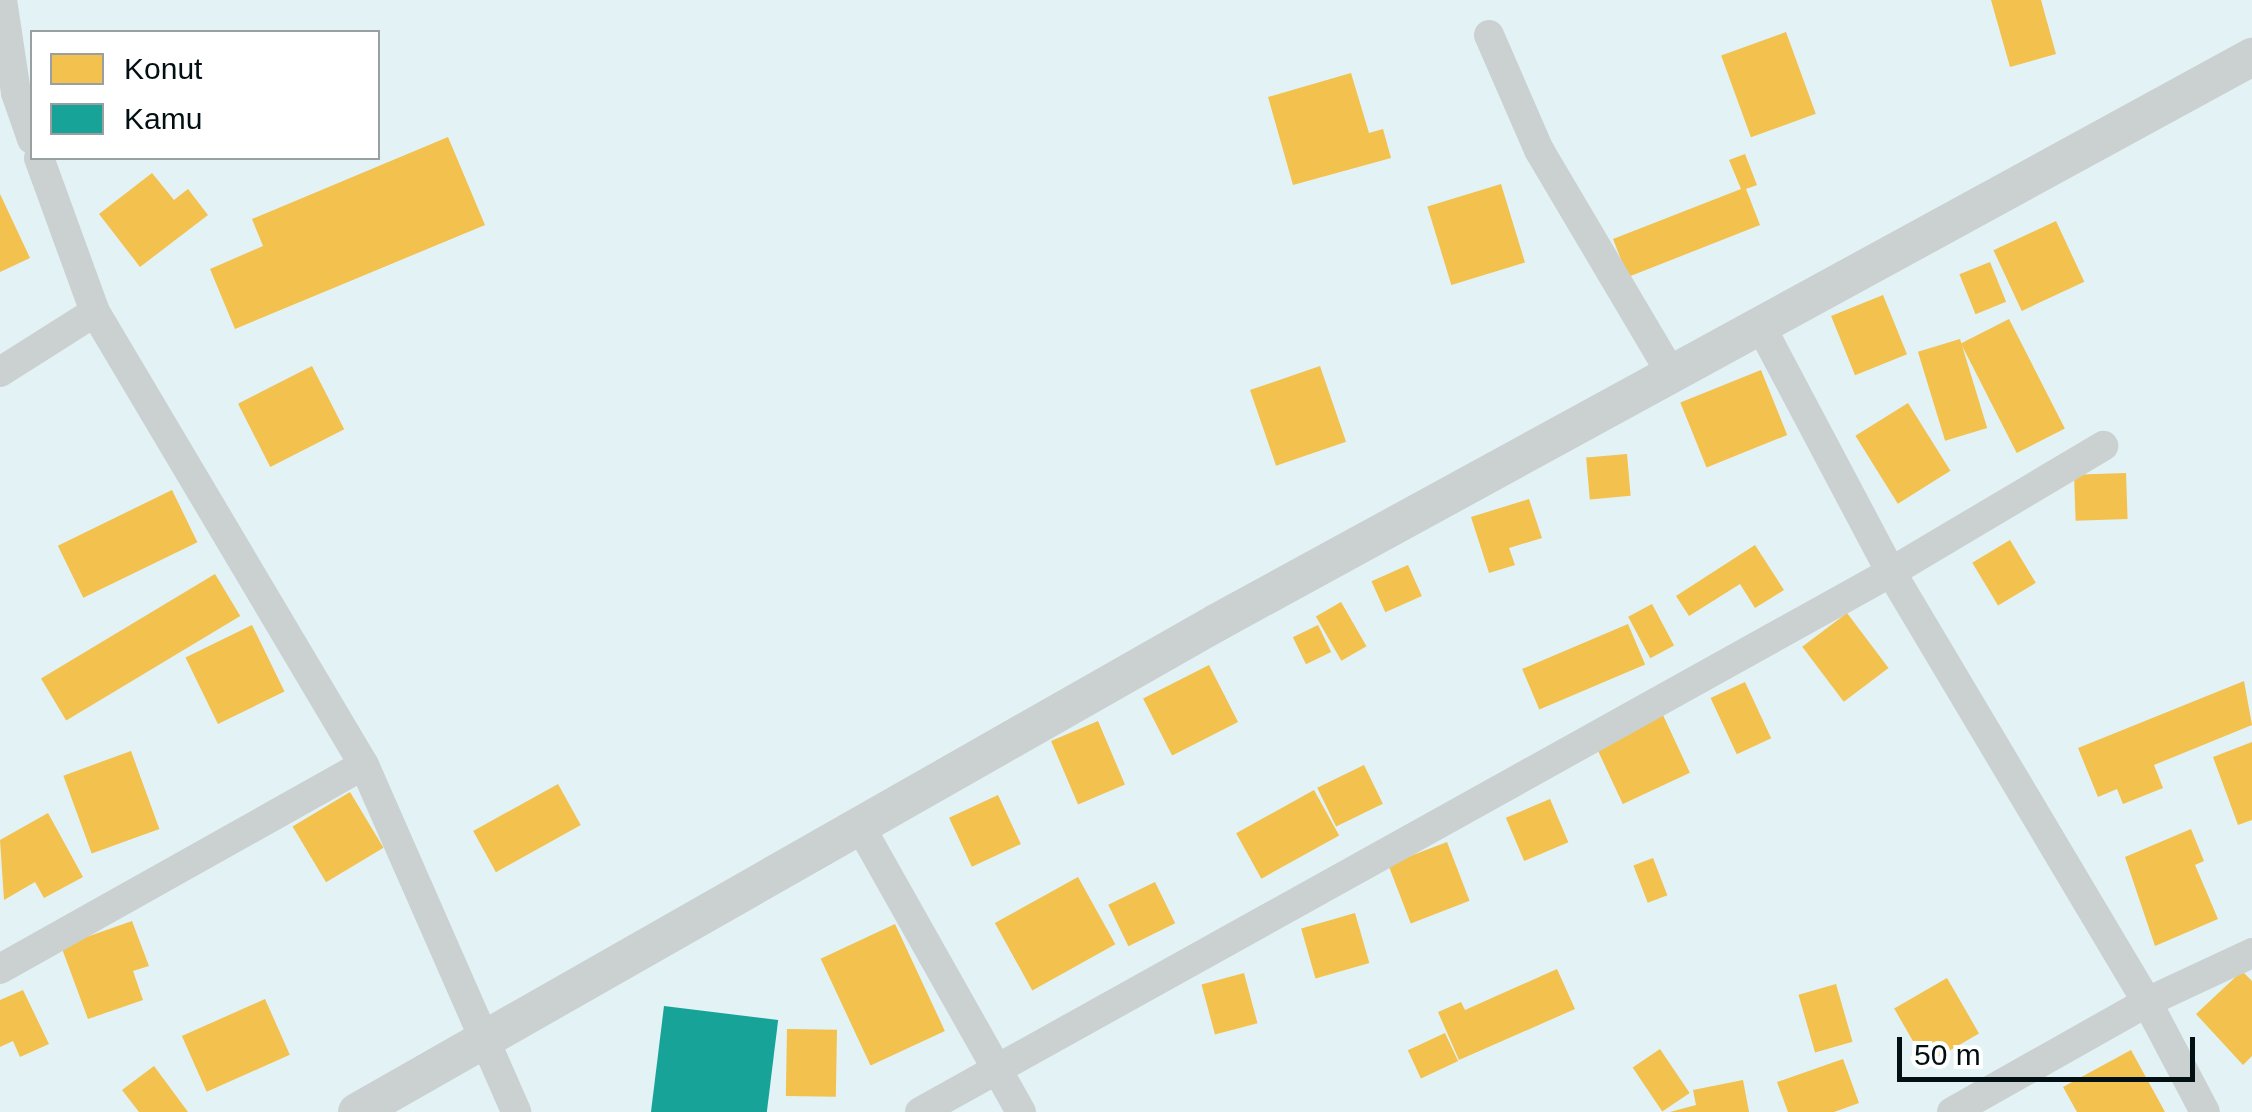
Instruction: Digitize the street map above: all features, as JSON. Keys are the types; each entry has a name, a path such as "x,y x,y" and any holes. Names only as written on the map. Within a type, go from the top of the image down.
{"street":[{"path":"2,0 16,93 30,134"},
{"path":"1489,35 1539,150 1671,373"},
{"path":"357,1112 1671,373 2252,57"},
{"path":"40,160 95,312 364,765 516,1112"},
{"path":"0,372 95,312"},
{"path":"1760,325 1891,572 2147,1002 2205,1112"},
{"path":"920,1112 1891,572 2103,446"},
{"path":"0,969 364,765"},
{"path":"861,828 1021,1112"},
{"path":"1952,1112 2147,1002 2252,953"}],"building: Konut":[{"path":"1991,0 2041,0 2056,54 2010,67"},
{"path":"1786,32 1816,114 1751,137 1721,56"},
{"path":"1351,73 1369,133 1383,129 1391,158 1293,185 1268,97"},
{"path":"448,137 485,225 235,329 210,269 263,246 252,219"},
{"path":"1745,154 1757,185 1746,189 1760,225 1628,277 1613,239 1741,189 1729,160"},
{"path":"152,173 174,200 188,189 208,215 140,267 99,214"},
{"path":"1501,184 1525,262 1451,285 1427,207"},
{"path":"0,194 30,258 0,272"},
{"path":"2056,221 2084,282 2022,311 1993,250"},
{"path":"1990,262 2006,302 1976,314 1959,274"},
{"path":"1883,295 1907,354 1855,375 1831,316"},
{"path":"2009,319 2065,429 2017,453 1961,344"},
{"path":"1960,339 1987,428 1945,441 1918,352"},
{"path":"312,366 344,429 270,467 238,404"},
{"path":"1320,366 1346,442 1276,466 1250,390"},
{"path":"1761,370 1787,435 1707,467 1680,403"},
{"path":"1908,403 1950,471 1898,504 1855,436"},
{"path":"1627,454 1631,496 1590,499 1586,458"},
{"path":"2126,473 2128,519 2076,521 2074,475"},
{"path":"172,490 197,542 83,598 58,546"},
{"path":"1529,499 1542,538 1509,548 1515,565 1489,573 1471,517"},
{"path":"2010,540 2036,583 1998,606 1972,563"},
{"path":"1755,545 1784,590 1755,608 1740,584 1689,616 1676,596"},
{"path":"1408,565 1422,596 1385,612 1371,581"},
{"path":"215,574 240,616 66,721 41,679"},
{"path":"1341,602 1366,646 1341,661 1316,616"},
{"path":"1652,604 1674,645 1650,658 1628,617"},
{"path":"1847,613 1889,668 1844,702 1802,647"},
{"path":"1628,624 1645,665 1539,709 1522,669"},
{"path":"252,625 284,692 218,724 185,657"},
{"path":"1318,625 1331,652 1306,664 1293,637"},
{"path":"1209,665 1238,722 1172,756 1143,699"},
{"path":"2244,681 2252,725 2154,765 2163,788 2123,804 2117,789 2098,797 2078,748"},
{"path":"1745,682 1771,738 1737,754 1711,698"},
{"path":"1662,713 1690,773 1623,804 1595,744"},
{"path":"1098,721 1125,785 1078,804 1051,741"},
{"path":"2252,742 2252,820 2238,825 2213,757"},
{"path":"131,751 159,829 92,854 63,776"},
{"path":"1364,765 1383,804 1336,826 1317,788"},
{"path":"558,784 581,825 496,872 473,831"},
{"path":"1314,790 1339,835 1261,879 1236,833"},
{"path":"350,792 383,848 326,882 293,827"},
{"path":"998,795 1021,844 972,867 949,818"},
{"path":"1550,799 1568,842 1524,861 1506,818"},
{"path":"48,813 83,877 44,898 35,882 4,900 0,840"},
{"path":"2191,829 2204,861 2195,865 2218,919 2155,946 2125,857"},
{"path":"1447,842 1470,901 1411,923 1388,865"},
{"path":"1653,858 1667,895 1648,903 1633,866"},
{"path":"1078,877 1115,944 1032,990 995,923"},
{"path":"1155,882 1175,923 1128,946 1108,905"},
{"path":"1355,913 1369,963 1316,978 1301,928"},
{"path":"132,921 149,966 133,971 143,1000 88,1019 61,946"},
{"path":"895,924 945,1031 871,1066 821,959"},
{"path":"1557,969 1575,1009 1459,1060 1438,1012 1461,1002 1465,1010"},
{"path":"2242,971 2252,981 2252,1056 2243,1065 2196,1014"},
{"path":"1244,973 1257,1023 1215,1035 1201,984"},
{"path":"1947,978 1979,1033 1926,1064 1894,1008"},
{"path":"1836,984 1853,1042 1815,1052 1799,995"},
{"path":"23,990 49,1044 20,1057 13,1041 0,1047 0,1000"},
{"path":"265,999 290,1055 207,1092 182,1036"},
{"path":"787,1029 837,1030 836,1097 786,1096"},
{"path":"1445,1033 1458,1061 1421,1078 1408,1050"},
{"path":"1660,1049 1690,1093 1662,1111 1633,1067"},
{"path":"2131,1050 2165,1112 2077,1112 2063,1087"},
{"path":"1843,1059 1859,1103 1834,1112 1788,1112 1777,1082"},
{"path":"154,1066 188,1112 139,1112 122,1090"},
{"path":"1743,1080 1749,1112 1670,1112 1696,1105 1693,1090"}],"building: Kamu":[{"path":"664,1006 778,1020 767,1112 651,1112"}]}
